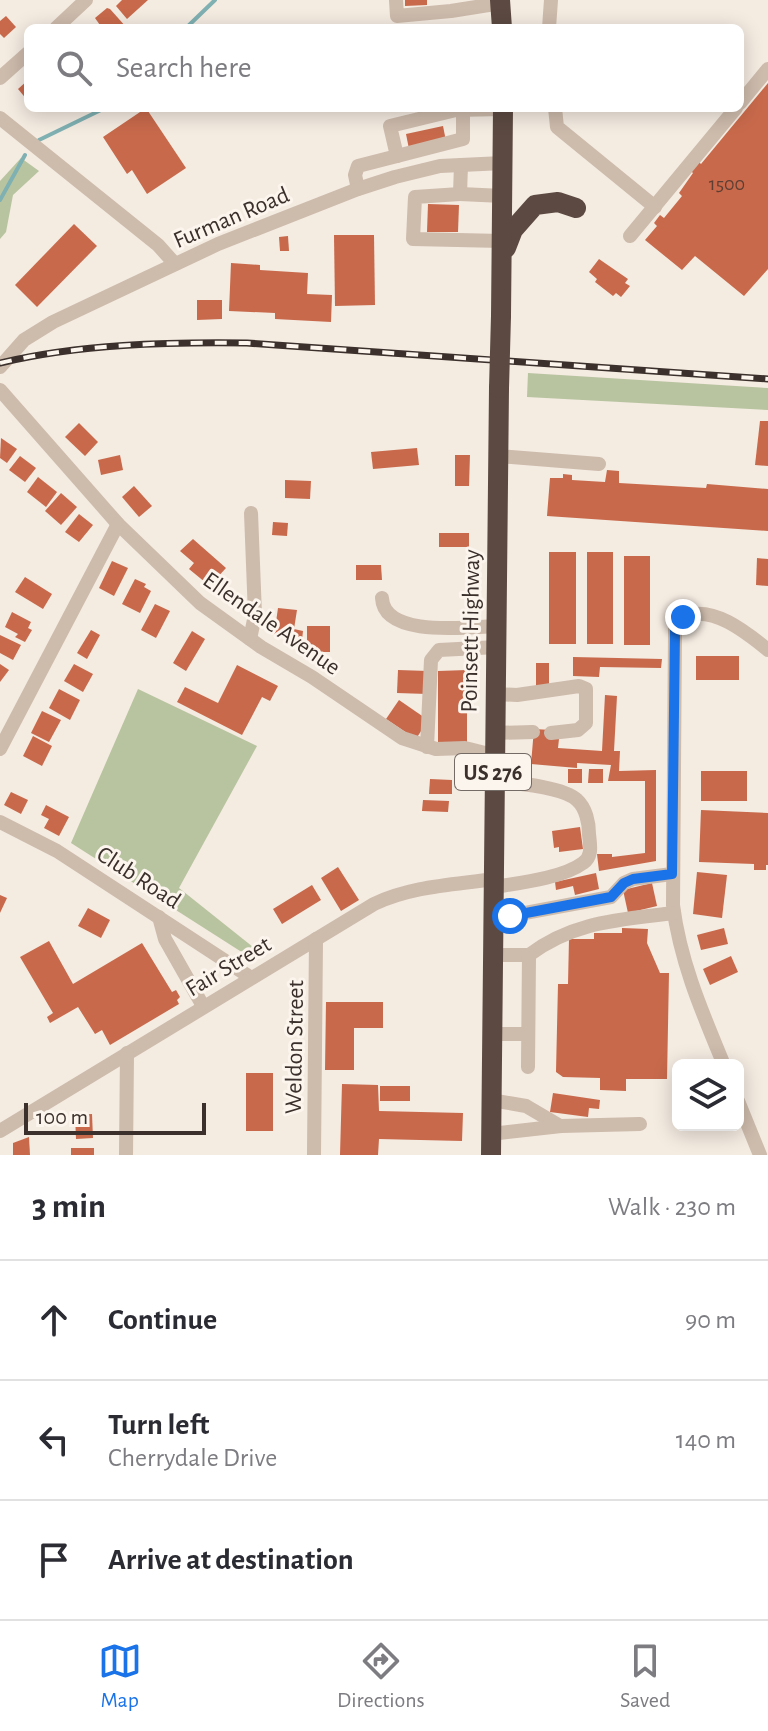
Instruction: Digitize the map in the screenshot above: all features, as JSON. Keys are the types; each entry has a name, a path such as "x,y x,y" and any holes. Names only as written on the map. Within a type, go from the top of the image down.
{"highway":[{"path":"500,1 502,24"},
{"name":"Poinsett Highway","path":"491,1145 493,755 503,112"},
{"path":"502,250 513,230 535,205 558,202 576,208"}],"street":[{"path":"60,24 86,0"},
{"path":"549,24 551,0"},
{"path":"400,5 500,1"},
{"path":"0,78 24,57"},
{"path":"744,99 768,69"},
{"path":"397,156 390,126 448,112"},
{"path":"358,189 355,175 358,166 463,139 463,112"},
{"path":"555,112 557,127 655,207"},
{"path":"630,236 733,112"},
{"path":"0,118 158,245 175,264"},
{"name":"Furman Road","path":"0,367 13,349 36,331 259,227 358,189 420,170 503,163"},
{"path":"461,165 465,240"},
{"path":"502,250 465,240 413,239 415,197 464,205 503,196"},
{"name":"Ellendale Avenue","path":"0,390 118,524 200,603 402,738 427,747 465,748 493,755"},
{"path":"498,456 599,464"},
{"path":"250,639 255,615 251,513"},
{"path":"0,749 118,524"},
{"path":"382,598 382,608 388,615 419,626 497,637"},
{"path":"722,1059 684,964 674,913 675,630 683,617 694,613 721,620 768,650"},
{"path":"427,747 431,660 435,653 497,637"},
{"path":"496,694 517,695 579,686 586,689 586,723 578,730 551,733"},
{"path":"494,733 533,732"},
{"name":"Fair Street","path":"0,1131 374,904 397,894 546,877 586,862 590,855 589,829 584,809 576,798 554,790 494,781"},
{"name":"Club Road","path":"0,822 57,851 250,977"},
{"path":"493,919 611,897 624,883 633,879 672,874"},
{"path":"493,955 529,955 548,940 574,928 674,913"},
{"path":"159,917 165,939 203,1006"},
{"name":"Weldon Street","path":"314,1155 316,939"},
{"path":"528,1067 529,955"},
{"path":"492,1034 528,1034"},
{"path":"126,1155 127,1053"},
{"path":"491,1100 526,1106 561,1126"},
{"path":"744,1116 760,1155"},
{"path":"491,1145 561,1126 640,1124"}],"green space":[{"path":"21,158 39,171 13,195 6,232 0,239 0,181"},
{"path":"528,373 768,388 768,410 527,397"},
{"path":"138,689 257,746 179,888 253,947 251,958 71,843"}],"building":[{"path":"122,0 148,0 127,19 116,6"},
{"path":"405,0 427,0 427,5 405,6"},
{"path":"107,8 123,24 99,24 95,18"},
{"path":"6,16 16,27 4,38 0,34 0,21"},
{"path":"768,83 768,269 744,296 695,256 682,270 645,240 657,226 654,223 660,215 664,218 682,196 679,193 693,173 690,170 698,161 701,164"},
{"path":"140,112 149,112 186,168 147,194 132,170 127,174 103,137"},
{"path":"443,126 446,141 409,149 406,134"},
{"path":"428,204 459,205 458,232 427,232"},
{"path":"74,224 97,246 37,307 15,285"},
{"path":"334,235 374,235 375,305 335,306"},
{"path":"288,236 289,251 280,251 279,237"},
{"path":"599,259 628,279 625,283 630,286 621,297 616,293 613,296 595,282 597,279 589,272"},
{"path":"231,263 260,265 260,270 308,273 307,294 332,295 331,322 275,319 275,313 229,311"},
{"path":"197,300 222,300 222,319 197,320"},
{"path":"760,421 768,421 768,466 755,465"},
{"path":"79,423 98,442 85,456 65,437"},
{"path":"1,438 17,449 7,463 0,458"},
{"path":"417,448 419,465 373,469 371,452"},
{"path":"120,455 123,470 101,475 98,460"},
{"path":"455,455 470,455 469,486 455,486"},
{"path":"20,456 36,468 25,482 9,470"},
{"path":"607,470 619,471 619,483 706,488 707,484 768,489 768,531 547,516 550,478 563,478 563,474 572,475 572,480 605,482"},
{"path":"38,477 57,492 46,507 27,492"},
{"path":"285,480 311,481 310,499 285,498"},
{"path":"134,486 152,506 139,517 122,497"},
{"path":"61,493 77,507 61,525 45,511"},
{"path":"79,514 93,525 79,542 65,532"},
{"path":"273,522 288,523 287,536 272,535"},
{"path":"439,533 469,533 469,547 439,547"},
{"path":"193,539 226,568 215,580 222,586 217,592 189,569 194,563 180,551"},
{"path":"549,552 576,552 576,644 549,644"},
{"path":"587,552 613,552 613,644 587,644"},
{"path":"624,556 650,556 650,645 624,645"},
{"path":"757,558 768,559 768,586 756,585"},
{"path":"112,561 128,568 114,596 99,588"},
{"path":"356,565 381,565 382,580 356,580"},
{"path":"25,577 52,594 43,609 15,592"},
{"path":"135,579 146,584 144,587 151,591 140,613 122,604"},
{"path":"155,604 170,611 156,638 141,630"},
{"path":"278,608 297,610 294,629 303,631 302,640 274,636"},
{"path":"12,612 31,622 28,628 32,630 25,642 5,627"},
{"path":"307,626 330,626 330,652 307,652"},
{"path":"91,630 100,635 87,659 77,653"},
{"path":"192,631 205,639 186,671 173,663"},
{"path":"0,635 21,645 13,660 0,653"},
{"path":"696,656 739,656 739,680 696,680"},
{"path":"573,657 662,659 661,668 600,667 599,677 573,676"},
{"path":"536,663 549,663 549,685 536,686"},
{"path":"0,664 9,670 0,682"},
{"path":"74,664 93,674 83,692 64,681"},
{"path":"237,665 278,686 270,701 262,697 242,735 177,702 185,687 218,703"},
{"path":"398,670 428,671 427,694 397,693"},
{"path":"467,670 467,746 438,746 438,671"},
{"path":"59,689 80,700 70,720 49,708"},
{"path":"605,695 617,696 614,751 620,751 619,771 656,770 656,861 599,871 597,854 612,854 612,857 645,853 645,781 608,781 611,765 577,763 577,768 531,764 534,729 551,730 550,739 559,739 558,748 602,751"},
{"path":"399,700 428,720 416,739 386,719"},
{"path":"42,711 61,720 49,742 31,733"},
{"path":"33,736 52,746 42,766 23,756"},
{"path":"568,769 582,769 582,783 568,783"},
{"path":"589,769 603,769 603,783 588,783"},
{"path":"701,771 747,771 747,801 701,801"},
{"path":"430,779 452,780 452,794 429,794"},
{"path":"11,792 28,800 21,814 4,805"},
{"path":"423,800 449,801 448,812 422,811"},
{"path":"46,805 69,817 59,836 44,828 49,819 41,815"},
{"path":"701,810 768,813 766,870 754,870 754,864 699,862"},
{"path":"580,827 583,849 559,852 559,847 554,848 552,831"},
{"path":"338,867 359,900 341,911 321,878"},
{"path":"697,872 727,875 722,918 693,914"},
{"path":"596,873 599,889 575,895 573,886 556,890 555,882"},
{"path":"652,883 657,906 628,913 623,890"},
{"path":"312,885 321,900 282,924 273,909"},
{"path":"0,895 7,898 0,913"},
{"path":"88,908 110,920 101,938 78,926"},
{"path":"622,928 648,929 647,943 660,973 669,973 667,1079 626,1079 626,1091 600,1090 600,1078 563,1077 556,1072 558,984 568,984 569,939 594,939 594,933 622,933"},
{"path":"724,928 728,944 701,950 697,935"},
{"path":"49,941 73,984 142,943 172,992 176,990 180,997 177,1000 179,1004 110,1045 102,1030 95,1034 78,1007 50,1023 47,1017 53,1013 20,957"},
{"path":"731,956 738,972 710,985 703,969"},
{"path":"326,1002 383,1002 383,1028 354,1028 354,1070 325,1070"},
{"path":"246,1073 273,1073 273,1131 246,1131"},
{"path":"342,1084 378,1085 379,1111 463,1113 462,1141 379,1139 378,1155 340,1155"},
{"path":"380,1086 410,1086 410,1101 380,1101"},
{"path":"553,1093 600,1100 599,1109 589,1108 588,1117 550,1112"},
{"path":"92,1114 93,1138 76,1139 75,1115"},
{"path":"29,1137 30,1155 13,1155 13,1143"},
{"path":"71,1148 94,1148 94,1155 71,1155"}],"waterway":[{"path":"190,24 215,0"},
{"path":"39,140 97,112"},
{"path":"0,200 25,155"}],"railway":[{"path":"0,363 61,352 123,346 247,343 768,379"}],"route":[{"path":"510,916 584,904 611,897 624,883 633,879 672,874 675,630 683,617"}]}
